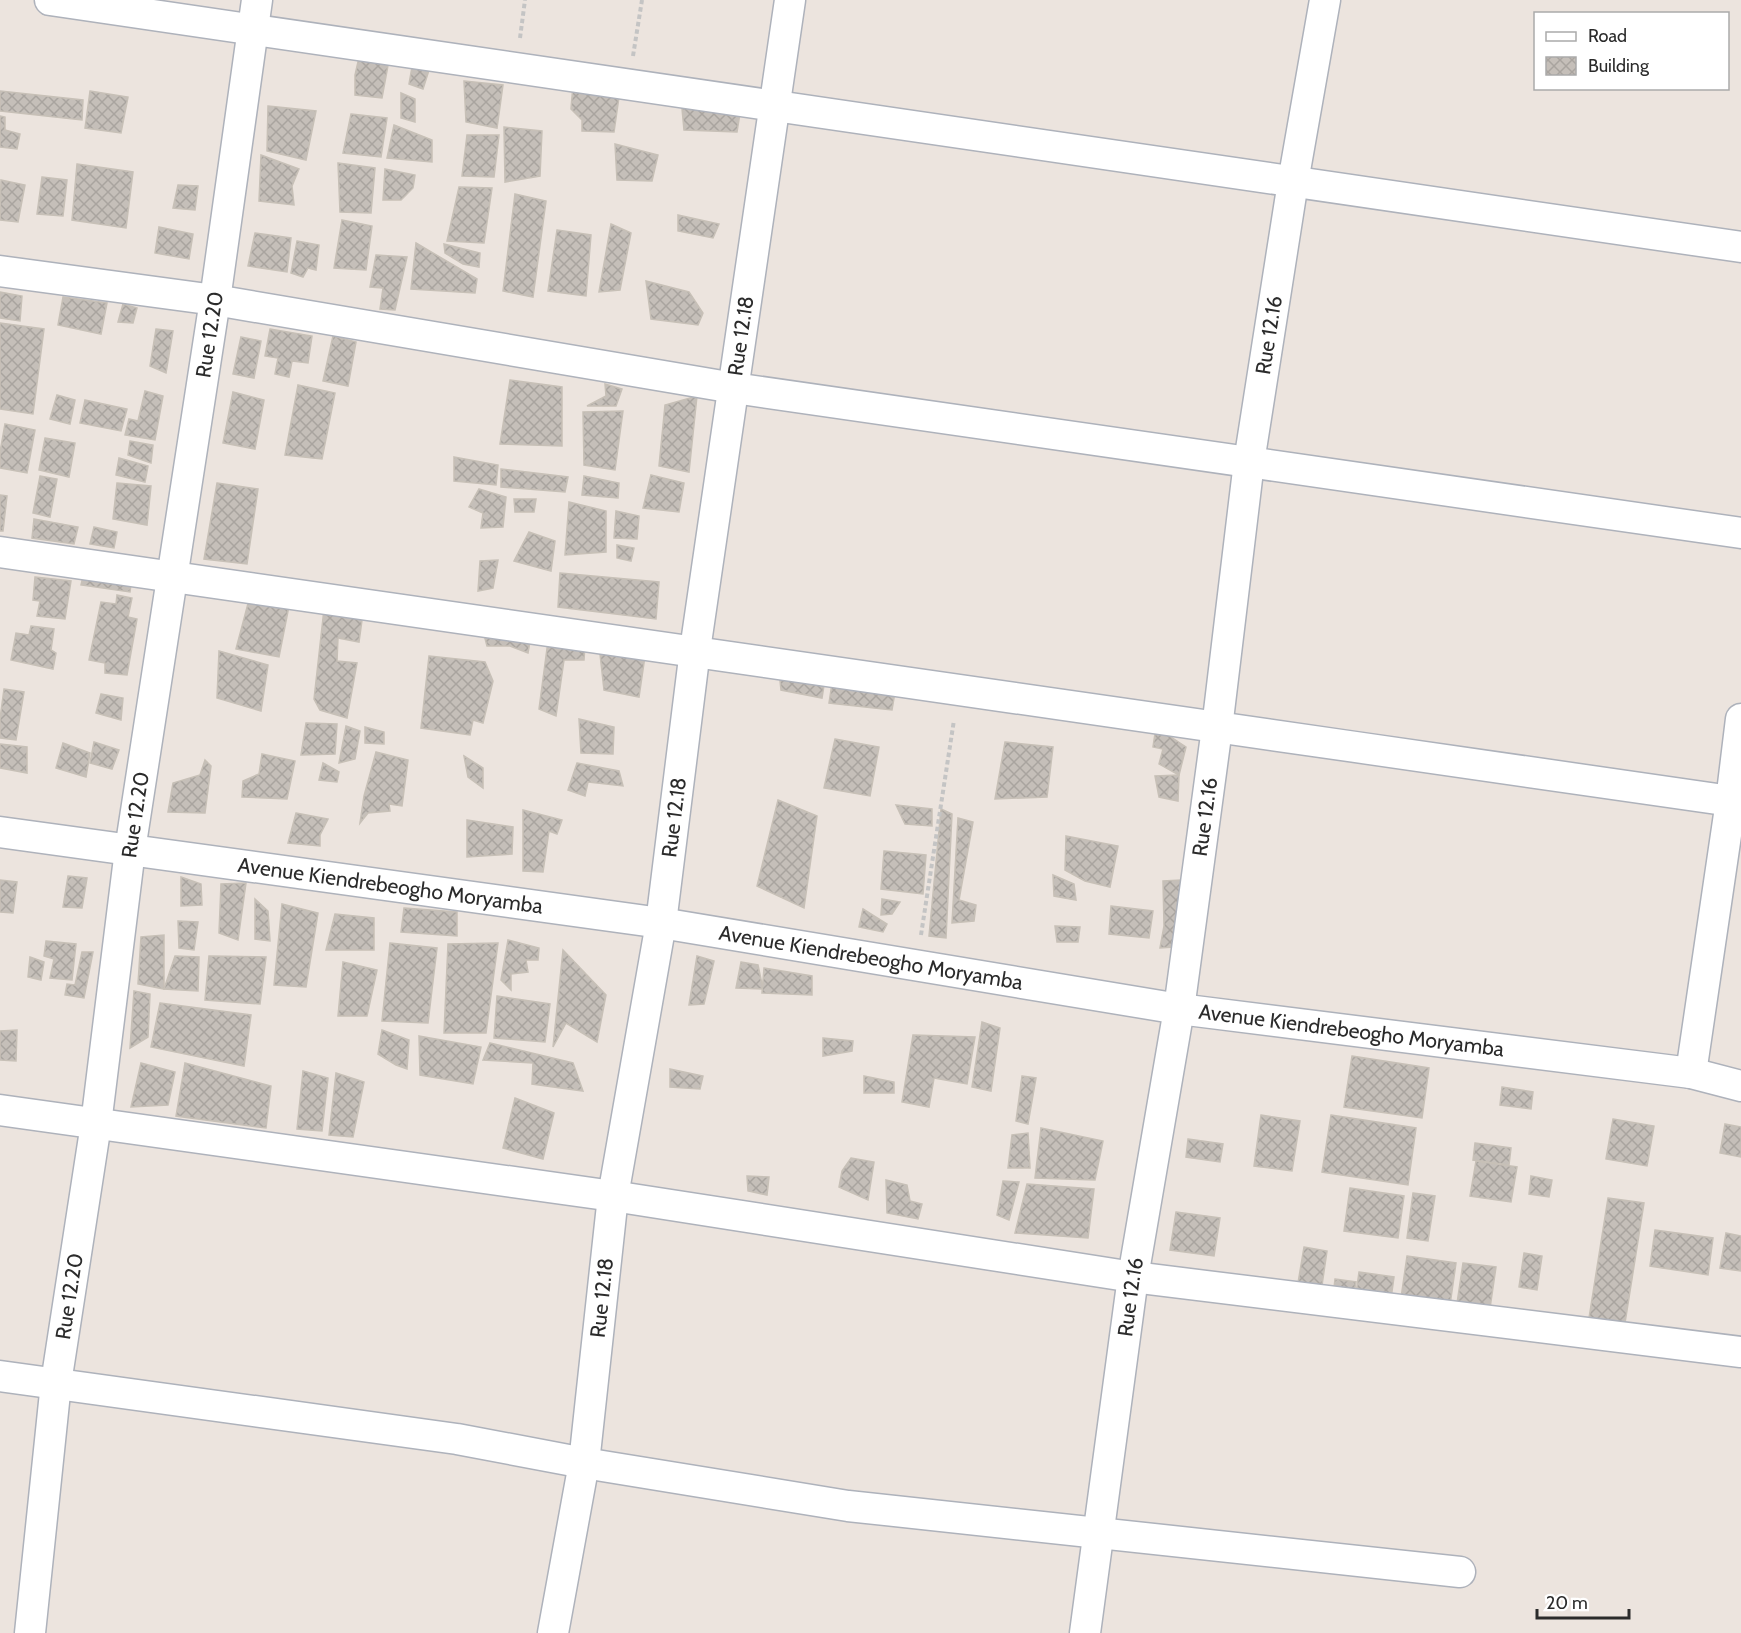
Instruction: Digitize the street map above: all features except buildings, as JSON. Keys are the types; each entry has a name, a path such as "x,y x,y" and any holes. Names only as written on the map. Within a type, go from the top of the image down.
{"street":[{"path":"50,0 1741,247"},
{"name":"Rue 12.20","path":"30,1633 56,1383 96,1124 130,850 215,300 257,0"},
{"name":"Rue 12.18","path":"553,1633 584,1462 613,1196 661,923 695,650 790,0"},
{"name":"Rue 12.16","path":"1084,1633 1133,1277 1179,1009 1217,728 1249,462 1293,182 1325,0"},
{"path":"0,271 215,300 734,388 1741,533"},
{"path":"0,552 695,650 1217,728 1731,801"},
{"path":"1691,1072 1741,719"},
{"name":"Avenue Kiendrebeogho Moryamba","path":"0,832 661,923 1179,1009 1691,1072 1741,1086"},
{"path":"0,1110 613,1196 1133,1277 1741,1352"},
{"path":"0,1376 457,1439 848,1506 1460,1572"}],"path":[{"path":"516,69 525,0"},
{"path":"629,85 642,0"},
{"path":"921,966 920,943 959,689"}]}
